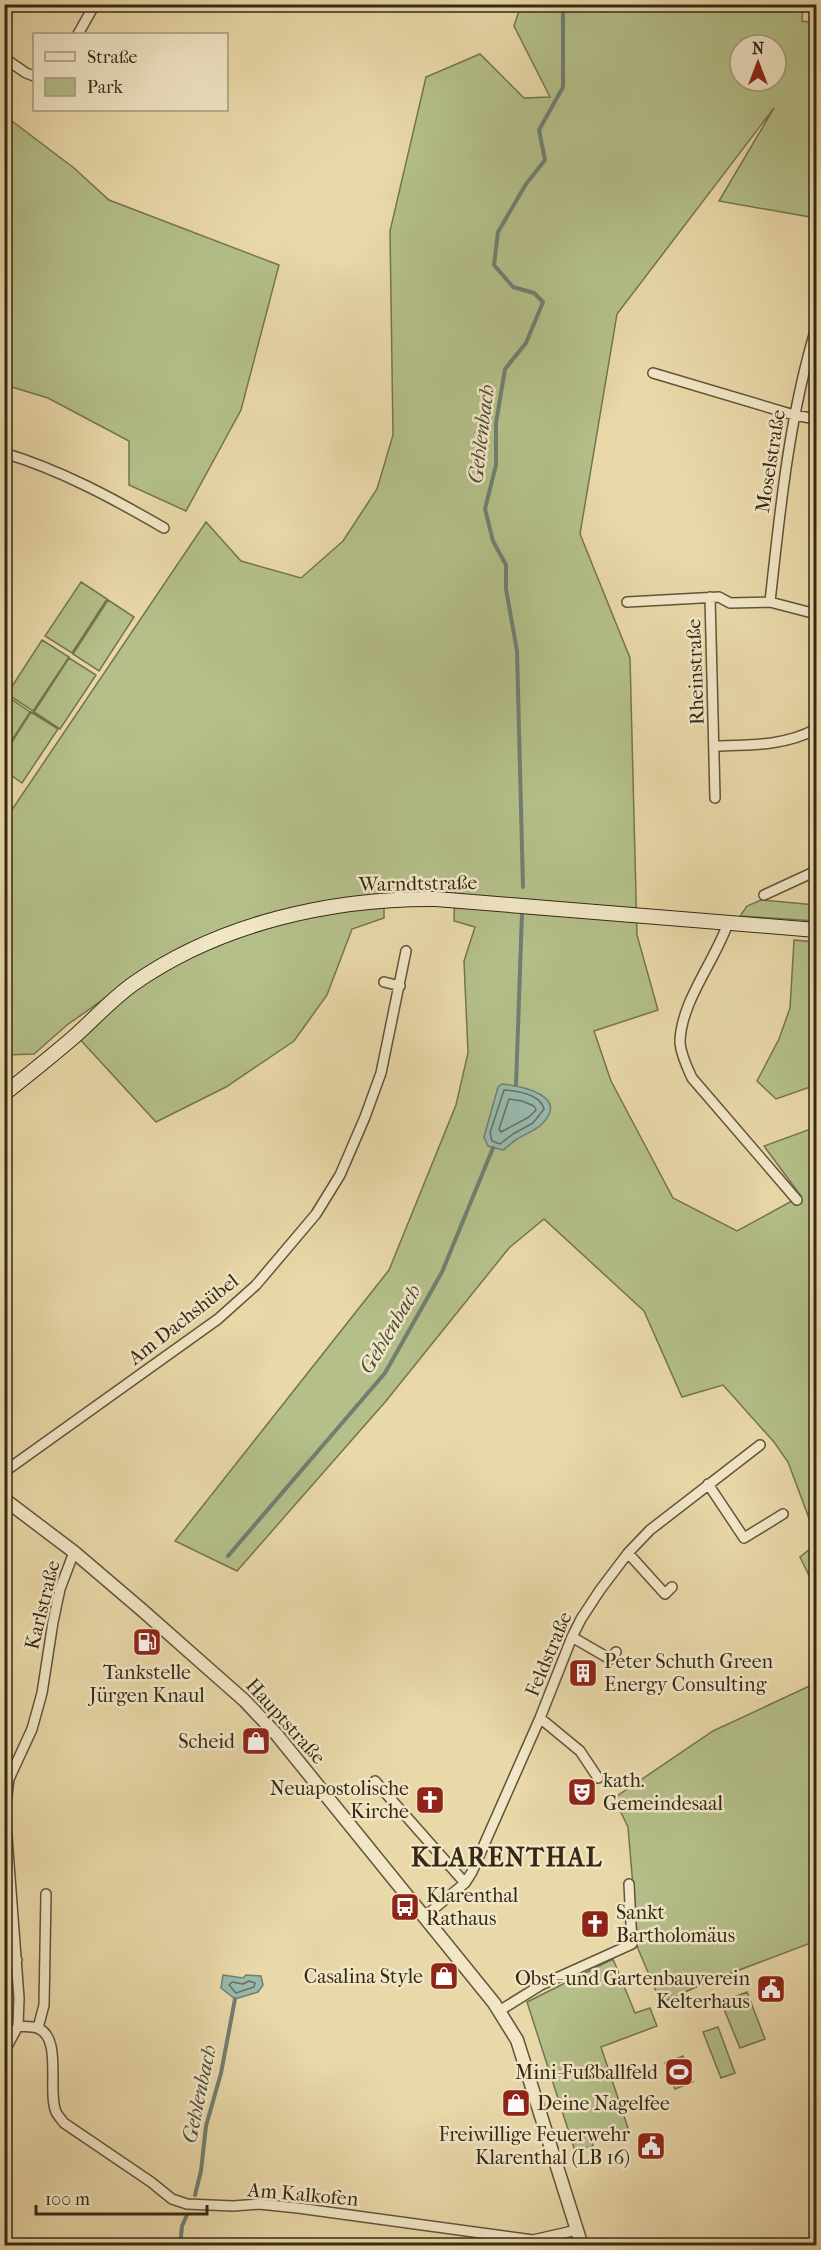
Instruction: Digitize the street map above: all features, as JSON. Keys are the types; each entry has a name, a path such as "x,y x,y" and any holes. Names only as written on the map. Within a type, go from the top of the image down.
{"main road":[{"name":"Warndtstraße","path":"4,1094 75,1036 131,985 160,967 207,944 254,925 305,911 340,904 382,900 436,899 816,930"}],"street":[{"path":"79,33 95,4"},
{"path":"4,58 33,76"},
{"name":"Moselstraße","path":"770,602 780,507 794,415 816,328"},
{"path":"653,373 794,415 816,419"},
{"path":"4,453 42,466 164,528"},
{"name":"Rheinstraße","path":"710,597 715,798"},
{"name":"Rheinstraße","path":"627,602 719,597 730,603 770,602 816,614"},
{"name":"Rheinstraße","path":"715,746 782,742 816,729"},
{"path":"764,895 816,871"},
{"path":"728,923 721,942 686,1011 680,1044 692,1078 796,1200"},
{"name":"Am Dachshübel","path":"4,1472 218,1319 256,1285 309,1223 340,1175 381,1073 406,951"},
{"path":"384,982 400,986"},
{"name":"Feldstraße","path":"424,1917 465,1883 479,1857 540,1718 572,1637 600,1590 628,1553 650,1530 760,1445"},
{"path":"708,1484 744,1538 783,1514"},
{"name":"Hauptstraße","path":"4,1499 74,1552 206,1666 278,1735 499,2011 517,2040 582,2246"},
{"name":"Karlstraße","path":"4,2052 18,2026 19,1998 5,1810 6,1793 9,1779 32,1729 60,1589 74,1552"},
{"path":"628,1553 665,1593 672,1587"},
{"path":"572,1637 610,1659 616,1652"},
{"path":"540,1718 580,1751 598,1778"},
{"path":"375,1782 465,1883"},
{"path":"499,2011 541,1985 632,1944 629,1884"},
{"path":"18,2026 38,2028 45,2005 46,1893"},
{"path":"4,1959 17,1960"},
{"name":"Am Kalkofen","path":"38,2028 46,2035 51,2045 52,2092 56,2111 64,2124 151,2182 172,2199 187,2204 233,2206 259,2204 298,2208 533,2240 577,2230"}],"green space":[{"path":"521,5 803,5 802,21 816,23 816,218 719,201 774,108 617,314 580,534 630,658 637,935 658,1010 594,1031 611,1081 673,1198 737,1231 801,1196 764,1146 816,1127 816,1537 788,1462 774,1442 723,1385 682,1397 644,1311 544,1219 509,1248 386,1401 237,1571 175,1541 389,1270 456,1105 468,1053 464,961 475,927 454,921 455,891 381,894 303,907 128,982 67,1025 34,1054 5,1055 5,820 206,522 241,561 301,578 343,541 377,489 393,435 390,231 426,77 480,54 524,98 550,97 514,26"},
{"path":"4,115 74,168 109,200 279,265 241,410 186,511 129,485 129,441 48,398 5,385"},
{"path":"81,582 107,599 72,653 45,636"},
{"path":"108,600 134,617 99,671 73,654"},
{"path":"42,640 69,657 33,711 7,694"},
{"path":"69,658 96,675 60,729 34,712"},
{"path":"5,695 30,712 5,751"},
{"path":"31,712 58,729 22,783 5,771 5,753"},
{"path":"761,900 816,905 816,921 740,916 747,906"},
{"path":"384,904 384,918 352,929 327,995 294,1041 226,1087 156,1122 76,1035 161,971 255,929 305,915"},
{"path":"794,940 816,942 816,1085 776,1099 757,1081 779,1039 790,1008"},
{"path":"816,1544 816,1590 800,1557"},
{"path":"816,1683 816,1941 705,1983 661,2003 636,1944 641,1942 637,1934 628,1827 614,1798 713,1731"},
{"path":"613,1959 635,2013 650,2008 657,2026 601,2047 630,2134 620,2137 618,2131 591,2138 593,2146 575,2151 527,2002"},
{"path":"747,1992 765,2039 740,2048 721,2002"},
{"path":"718,2027 735,2073 721,2078 703,2032"},
{"name":"Mini-Fußballfeld","path":"683,2056 693,2082 675,2089 665,2063"}],"water":[{"path":"502,1084 521,1087 540,1094 550,1106 549,1114 542,1124 503,1150 488,1146 484,1137 498,1087"},
{"path":"223,1975 243,1978 246,1975 261,1976 263,1985 258,1992 235,1999 221,1988"}],"waterway":[{"name":"Gehlenbach","path":"523,887 517,651 506,589 506,565 493,541 485,509 496,465 496,423 505,369 526,343 543,302 534,293 513,287 494,265 498,232 526,184 545,160 539,130 563,87 563,4"},
{"name":"Gehlenbach","path":"516,1085 522,913"},
{"name":"Gehlenbach","path":"228,1556 385,1373 442,1272 493,1148"},
{"name":"Gehlenbach","path":"195,2195 201,2171 206,2126 221,2073 235,1999"},
{"name":"Gehlenbach","path":"180,2246 182,2226 187,2215"}],"place":[{"name":"Tankstelle Jürgen Knaul","path":"147,1642"},
{"name":"Peter Schuth Green Energy Consulting","path":"583,1673"},
{"name":"Scheid","path":"256,1741"},
{"name":"kath. Gemeindesaal","path":"582,1792"},
{"name":"Neuapostolische Kirche","path":"430,1800"},
{"name":"Klarenthal Rathaus","path":"405,1907"},
{"name":"Sankt Bartholomäus","path":"595,1924"},
{"name":"Casalina Style","path":"444,1976"},
{"name":"Obst- und Gartenbauverein Kelterhaus","path":"771,1989"},
{"name":"Mini-Fußballfeld","path":"679,2072"},
{"name":"Deine Nagelfee","path":"516,2103"},
{"name":"Freiwillige Feuerwehr Klarenthal (LB 16)","path":"651,2146"}],"district":[{"name":"KLARENTHAL","path":"507,1857"}]}
